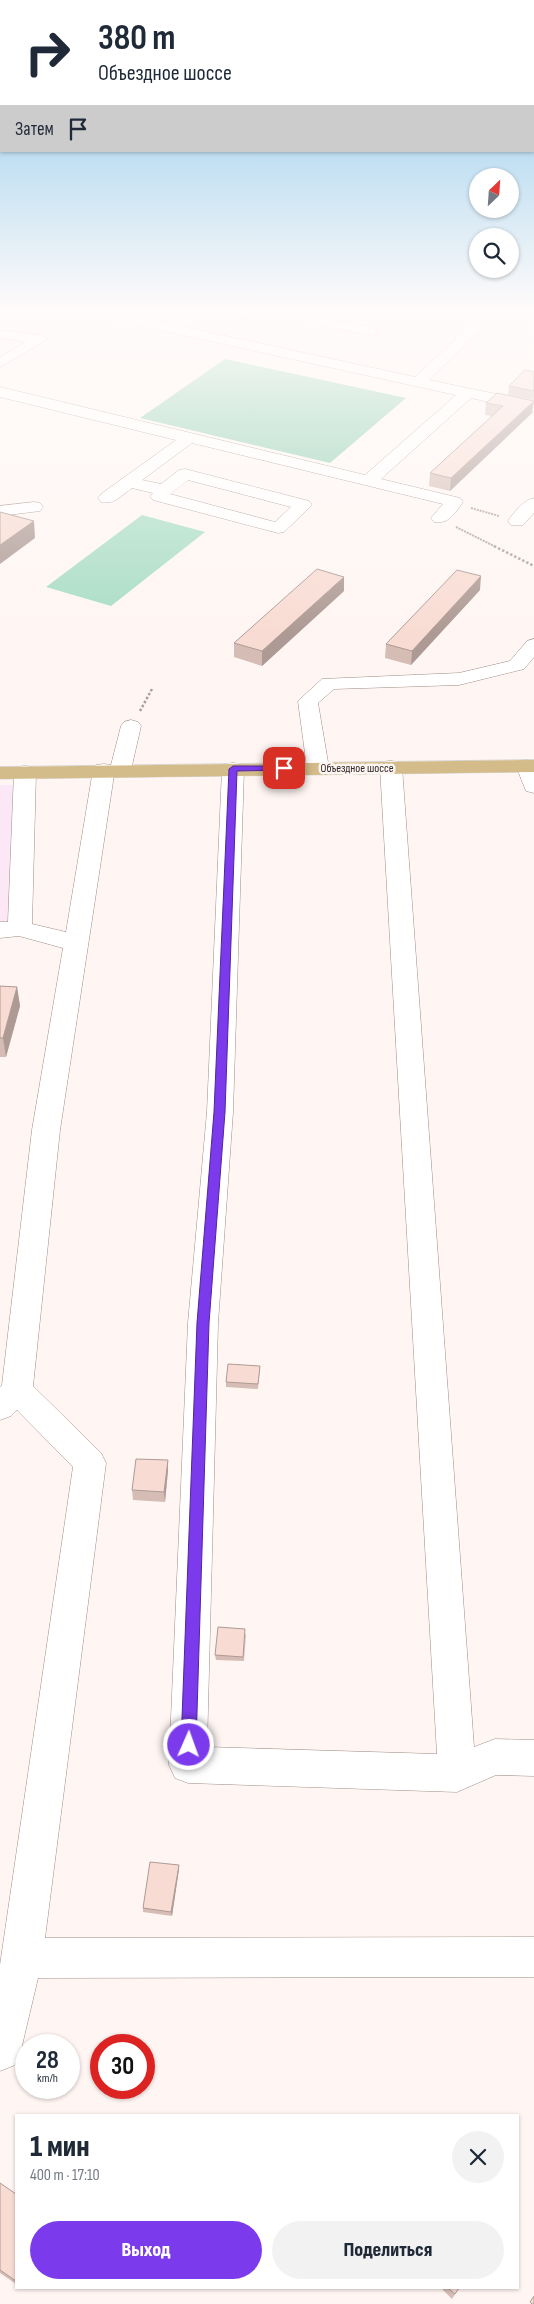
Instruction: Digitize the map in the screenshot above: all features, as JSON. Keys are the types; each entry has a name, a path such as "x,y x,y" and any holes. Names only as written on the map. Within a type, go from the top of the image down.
{"main road":[{"name":"Объездное шоссе","path":"0,773 112,770 530,766"}],"street":[{"path":"108,419 454,502 440,518"},
{"path":"368,482 439,419"},
{"path":"107,498 188,438"},
{"path":"185,474 303,505 278,528 159,496 164,490 185,474"},
{"path":"129,482 164,490"},
{"path":"517,521 534,503"},
{"path":"0,511 34,506"},
{"path":"318,768 308,701 329,683 459,679 517,665 534,644"},
{"path":"0,2050 22,1958 90,1463 9,1398 46,1130 76,941 112,770 131,726"},
{"path":"530,766 534,786"},
{"path":"391,767 457,1773"},
{"path":"233,769 220,1112 203,1323 188,1764 457,1773 496,1757 534,1758"},
{"path":"25,772 10,929 54,940 76,941"},
{"path":"22,1958 534,1957"}],"path":[{"path":"454,502 517,521"},
{"path":"440,518 534,566"},
{"path":"131,726 152,689"}],"shaded area":[{"path":"0,785 16,785 14,926 0,927"}],"green space":[{"path":"142,419 382,419 330,463"},
{"path":"142,515 205,532 111,606 46,587"}],"building":[{"path":"489,419 515,419 451,478 430,473"},
{"path":"0,512 34,521 0,545"},
{"path":"317,569 344,577 262,651 234,643"},
{"path":"457,570 481,576 412,651 386,644"},
{"path":"0,986 17,987 3,1038 0,1038"},
{"path":"228,1364 260,1366 258,1384 226,1382"},
{"path":"136,1459 168,1460 164,1492 132,1490"},
{"path":"218,1627 245,1629 243,1657 215,1655"},
{"path":"150,1862 179,1865 171,1912 143,1908"},
{"path":"0,2183 15,2193 15,2280 0,2270"},
{"path":"449,2289 458,2289 455,2294"},
{"path":"534,2296 534,2304 532,2304 530,2302"}],"route":[{"path":"189,1745 203,1323 220,1112 233,769 284,768"}]}
